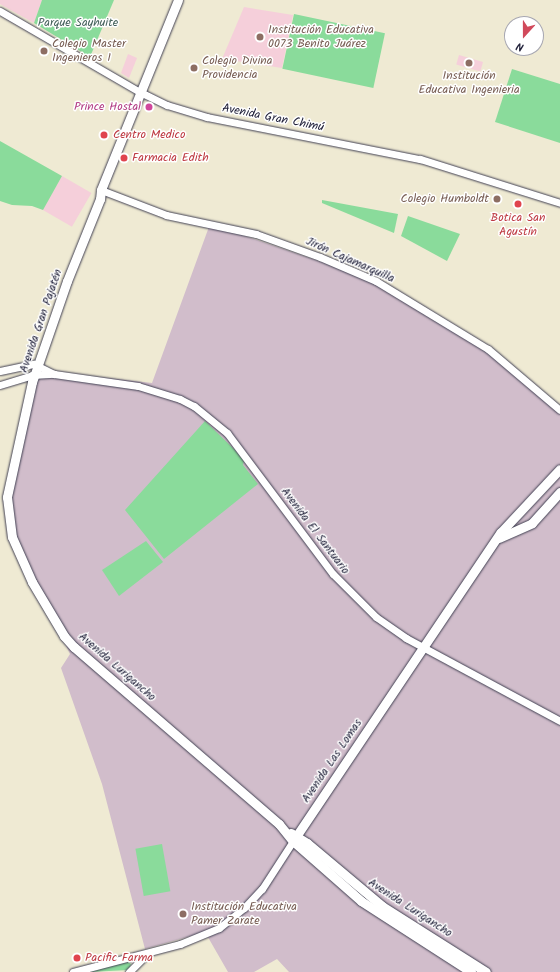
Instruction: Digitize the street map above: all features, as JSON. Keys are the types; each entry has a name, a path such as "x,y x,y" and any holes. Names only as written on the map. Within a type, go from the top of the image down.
{"main road":[{"name":"Avenida Gran Pajatén","path":"33,377 36,364 67,281 100,199 101,190 178,0"},
{"name":"Avenida Lurigancho","path":"33,377 7,505 12,537 32,582 64,636 74,647 286,831 382,906 437,945 471,972"},
{"name":"Avenida Las Lomas","path":"295,838 502,532 560,469"},
{"path":"499,538 532,523 560,492"},
{"name":"Avenida Lurigancho","path":"437,945 486,972"}],"street":[{"name":"Avenida Gran Chimú","path":"0,11 140,92 167,105 207,117 420,159 560,203"},
{"name":"Jirón Cajamarquilla","path":"101,190 166,215 256,234 320,257 376,281 488,349 560,410"},
{"path":"0,371 36,364"},
{"name":"Avenida El Santuario","path":"36,364 54,374"},
{"name":"Avenida El Santuario","path":"0,384 54,374 138,386 164,393 184,401 207,415 227,433 250,461 320,558 355,599 391,629 560,721"},
{"name":"Avenida Las Lomas","path":"73,972 84,971 148,954 204,935 230,920 262,889 295,838"},
{"name":"Avenida Las Lomas","path":"129,972 148,954"}],"shaded area":[{"path":"0,0 42,0 34,23 0,4"},
{"name":"Institución Educativa 0073 Benito Juárez","path":"244,7 293,15 282,68 222,59"},
{"path":"128,54 137,58 129,78 121,73"},
{"name":"Institución Educativa Ingenieria","path":"459,55 483,62 480,72 456,65"},
{"path":"62,176 91,193 72,227 42,210"},
{"path":"210,224 371,279 485,347 560,411 560,972 289,972 277,959 254,972 228,972 205,932 145,949 102,784 61,668 70,654 14,537 5,496 37,370 152,383"}],"green space":[{"name":"Parque Sayhuite","path":"42,0 114,0 90,57 34,23"},
{"path":"294,14 385,33 373,88 282,69"},
{"path":"512,69 560,84 560,143 495,122"},
{"path":"0,141 62,176 43,210 32,206 12,205 0,201"},
{"path":"322,200 398,214 394,233 322,203"},
{"path":"408,216 460,234 447,261 401,236"},
{"path":"205,421 235,450 244,461 243,465 258,484 164,559 125,510"},
{"path":"146,541 163,562 119,596 102,570"},
{"path":"162,844 170,891 144,896 135,849"},
{"path":"127,961 131,964 129,970 89,972"}],"place":[{"name":"Institución Educativa 0073 Benito Juárez","path":"260,37"},
{"name":"Colegio Master Ingenieros I","path":"44,51"},
{"name":"Institución Educativa Ingenieria","path":"469,63"},
{"name":"Colegio Divina Providencia","path":"194,68"},
{"name":"Prince Hostal","path":"149,107"},
{"name":"Centro Medico","path":"104,135"},
{"name":"Farmacia Edith","path":"124,158"},
{"name":"Colegio Humboldt","path":"497,199"},
{"name":"Botica San Agustín","path":"518,204"},
{"name":"Institución Educativa Pamer Zarate","path":"183,914"},
{"name":"Pacific Farma","path":"77,958"}]}
